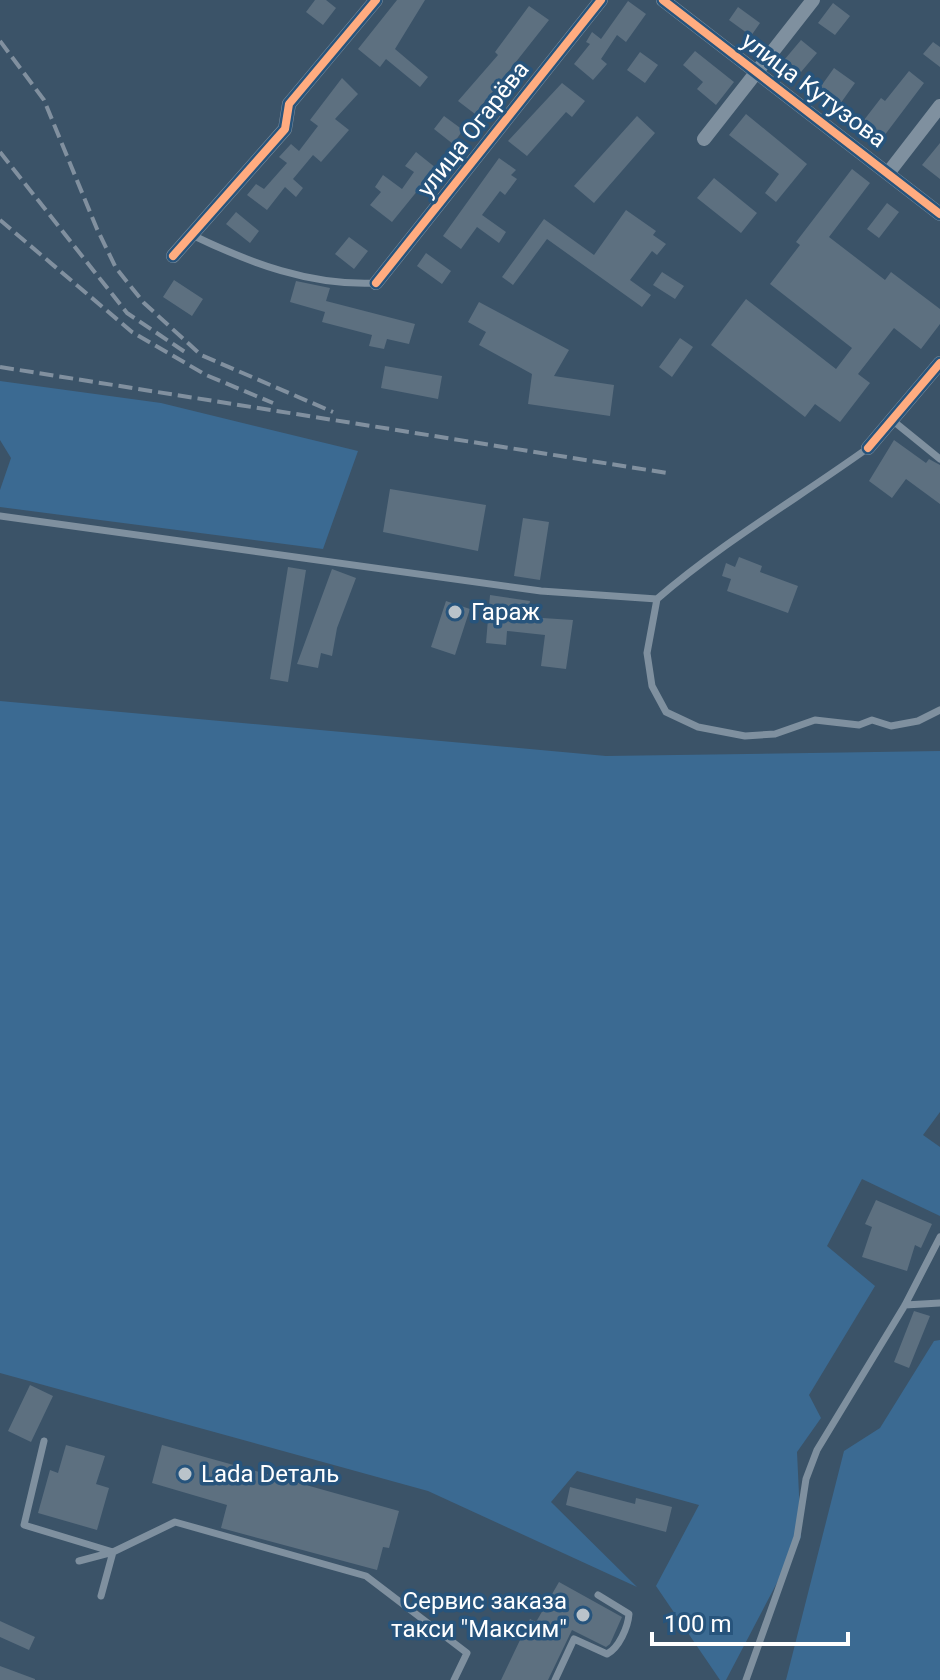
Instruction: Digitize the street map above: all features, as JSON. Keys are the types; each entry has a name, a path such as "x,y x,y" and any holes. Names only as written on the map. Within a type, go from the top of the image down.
{"street":[{"path":"173,256 285,129 289,104 376,0"},
{"name":"улица Огарёва","path":"376,283 601,0"},
{"name":"улица Кутузова","path":"663,0 940,214"},
{"path":"704,139 813,0"},
{"path":"889,172 940,106"},
{"path":"868,448 940,363"}],"lane":[{"path":"192,235 281,272 350,284 376,283"},
{"path":"892,420 940,459"},
{"path":"868,448 792,503 741,533 657,599 647,653 652,686 666,712 698,727 745,736 775,734 815,720 859,725 872,720 891,726 918,721 940,710"},
{"path":"0,516 541,591 657,599"},
{"path":"746,1680 797,1537 806,1479 817,1450 905,1305 940,1237"},
{"path":"905,1305 940,1303"},
{"path":"44,1441 24,1525 113,1552"},
{"path":"79,1561 113,1552 175,1522 366,1576 467,1653 454,1680"},
{"path":"101,1596 113,1552"},
{"path":"555,1680 574,1639 607,1654 613,1651 625,1629 629,1614 598,1595"}],"shaded area":[{"path":"0,381 161,403 358,451 323,549 0,507 0,490 11,458 0,440"},
{"path":"0,701 606,756 940,751 940,1112 923,1135 940,1147 940,1216 862,1179 827,1246 875,1286 809,1395 821,1418 797,1452 801,1537 726,1680 720,1680 656,1586 699,1505 577,1471 551,1502 637,1587 428,1491 0,1373"},
{"path":"940,1340 940,1680 786,1680 844,1451 880,1428 934,1341"}],"building":[{"path":"315,0 326,0 336,8 323,25 306,12"},
{"path":"397,0 425,0 395,49 428,77 420,87 386,59 380,67 358,49"},
{"path":"628,1 646,14 626,42 617,35 601,59 607,64 593,80 574,64 590,44 586,42 592,32 601,39"},
{"path":"833,3 850,16 835,35 818,23"},
{"path":"529,6 549,20 475,114 458,101 498,55 495,52"},
{"path":"738,7 760,23 751,36 729,20"},
{"path":"801,40 817,53 801,72 785,59"},
{"path":"933,42 940,47 940,67 923,54"},
{"path":"695,51 734,82 716,105 697,89 703,82 683,65"},
{"path":"640,52 658,65 645,83 627,70"},
{"path":"834,68 855,83 840,104 819,89"},
{"path":"909,71 924,83 884,136 864,120 881,98 885,101"},
{"path":"342,78 358,94 335,119 349,130 321,162 313,155 293,179 303,188 296,197 285,187 267,210 247,195 256,184 264,189 287,163 279,157 291,144 299,151 318,126 310,120"},
{"path":"562,83 585,101 572,117 566,112 527,156 508,141"},
{"path":"746,114 807,164 776,202 765,193 779,174 729,135"},
{"path":"444,116 463,130 453,144 434,129"},
{"path":"637,116 655,133 594,203 574,186"},
{"path":"940,143 940,179 922,165"},
{"path":"416,152 436,168 392,222 370,205 381,192 375,187 383,175 402,189 414,172 405,166"},
{"path":"499,158 516,170 511,175 517,179 505,195 500,191 482,215 506,232 499,243 477,227 461,249 443,236"},
{"path":"852,169 870,183 829,237 885,280 891,272 940,309 940,324 921,349 894,328 858,374 870,383 840,422 815,404 805,417 711,345 746,299 836,369 852,348 770,284 800,245 796,242"},
{"path":"714,178 757,213 741,233 697,198"},
{"path":"887,203 899,212 879,238 867,229"},
{"path":"626,210 656,231 653,235 666,244 657,255 652,251 630,280 651,295 642,307 547,239 513,285 502,277 544,219 594,255"},
{"path":"236,212 259,231 250,243 226,224"},
{"path":"349,237 368,251 354,269 335,254"},
{"path":"426,253 451,271 442,284 417,266"},
{"path":"662,272 684,286 675,299 653,285"},
{"path":"174,280 203,299 192,316 163,297"},
{"path":"296,281 330,288 326,301 415,324 409,344 387,339 384,349 369,346 372,335 322,322 325,312 290,302"},
{"path":"479,302 569,350 554,376 614,385 610,416 528,404 532,374 479,345 486,332 468,322"},
{"path":"680,338 693,347 672,377 659,367"},
{"path":"385,366 442,376 438,399 381,388"},
{"path":"894,440 926,463 929,459 940,465 940,504 906,479 892,498 869,481"},
{"path":"390,489 486,505 478,551 383,532"},
{"path":"523,518 549,522 540,580 514,576"},
{"path":"739,557 762,566 760,572 798,586 788,613 727,591 731,579 722,576 726,563 735,567"},
{"path":"288,567 306,570 288,682 270,679"},
{"path":"332,569 356,578 337,628 332,656 321,653 318,668 297,664"},
{"path":"490,595 530,601 527,617 573,620 566,669 541,666 545,635 507,631 506,645 486,643"},
{"path":"446,601 470,609 455,655 431,647"},
{"path":"876,1200 932,1224 921,1248 915,1245 907,1271 862,1257 872,1227 865,1224"},
{"path":"914,1311 930,1316 909,1368 894,1362"},
{"path":"30,1385 53,1396 31,1442 8,1431"},
{"path":"66,1445 105,1456 96,1484 109,1488 97,1530 38,1513 50,1470 58,1473"},
{"path":"162,1445 399,1511 389,1548 383,1547 377,1570 221,1528 227,1505 152,1483"},
{"path":"570,1487 635,1504 636,1498 672,1507 666,1532 566,1505"},
{"path":"559,1582 622,1617 610,1644 606,1647 572,1630 548,1680 501,1680 530,1619 536,1622"},
{"path":"0,1621 35,1637 29,1650 0,1637"},
{"path":"0,1666 35,1679 35,1680 0,1680"}],"railway":[{"path":"0,41 44,100 116,268 144,303 201,355 333,412"},
{"path":"0,152 127,313 185,352"},
{"path":"0,220 132,332 206,375 273,403"},
{"path":"0,367 667,473"}],"cycle path":[{"path":"173,256 285,129 289,104 376,0"},
{"path":"376,283 601,0"},
{"path":"663,0 940,214"},
{"path":"868,448 940,363"}],"place":[{"name":"Гараж","path":"455,612"},
{"name":"Lada Dеталь","path":"185,1474"},
{"name":"Сервис заказа такси \"Максим\"","path":"583,1615"}]}
